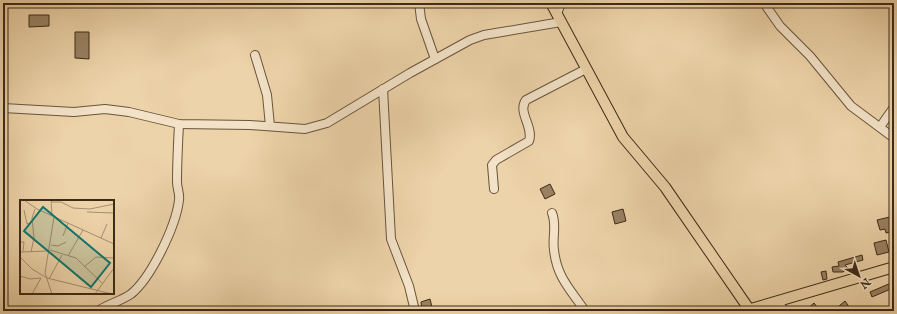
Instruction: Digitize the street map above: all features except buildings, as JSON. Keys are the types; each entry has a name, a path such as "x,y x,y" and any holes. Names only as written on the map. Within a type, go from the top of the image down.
{"main road":[{"path":"551,3 623,137 664,187 746,310 894,267"}],"street":[{"path":"418,3 421,19 436,59"},
{"path":"3,108 74,112 105,109 129,112 178,124 270,126 305,129 320,126 436,59 484,35 559,18 561,3"},
{"path":"764,3 780,26 810,56 851,106 894,138"},
{"path":"255,54 267,96 270,126"},
{"path":"494,189 492,165 496,160 522,146 530,137 523,109 523,104 526,100 586,69"},
{"path":"383,89 391,239 409,286 415,311"},
{"path":"880,127 894,108"},
{"path":"98,311 130,294 140,284 153,268 166,239 177,212 179,199 177,178 178,124"},
{"path":"552,213 555,220 554,250 562,280 585,311"},
{"path":"777,302 785,311"}]}
